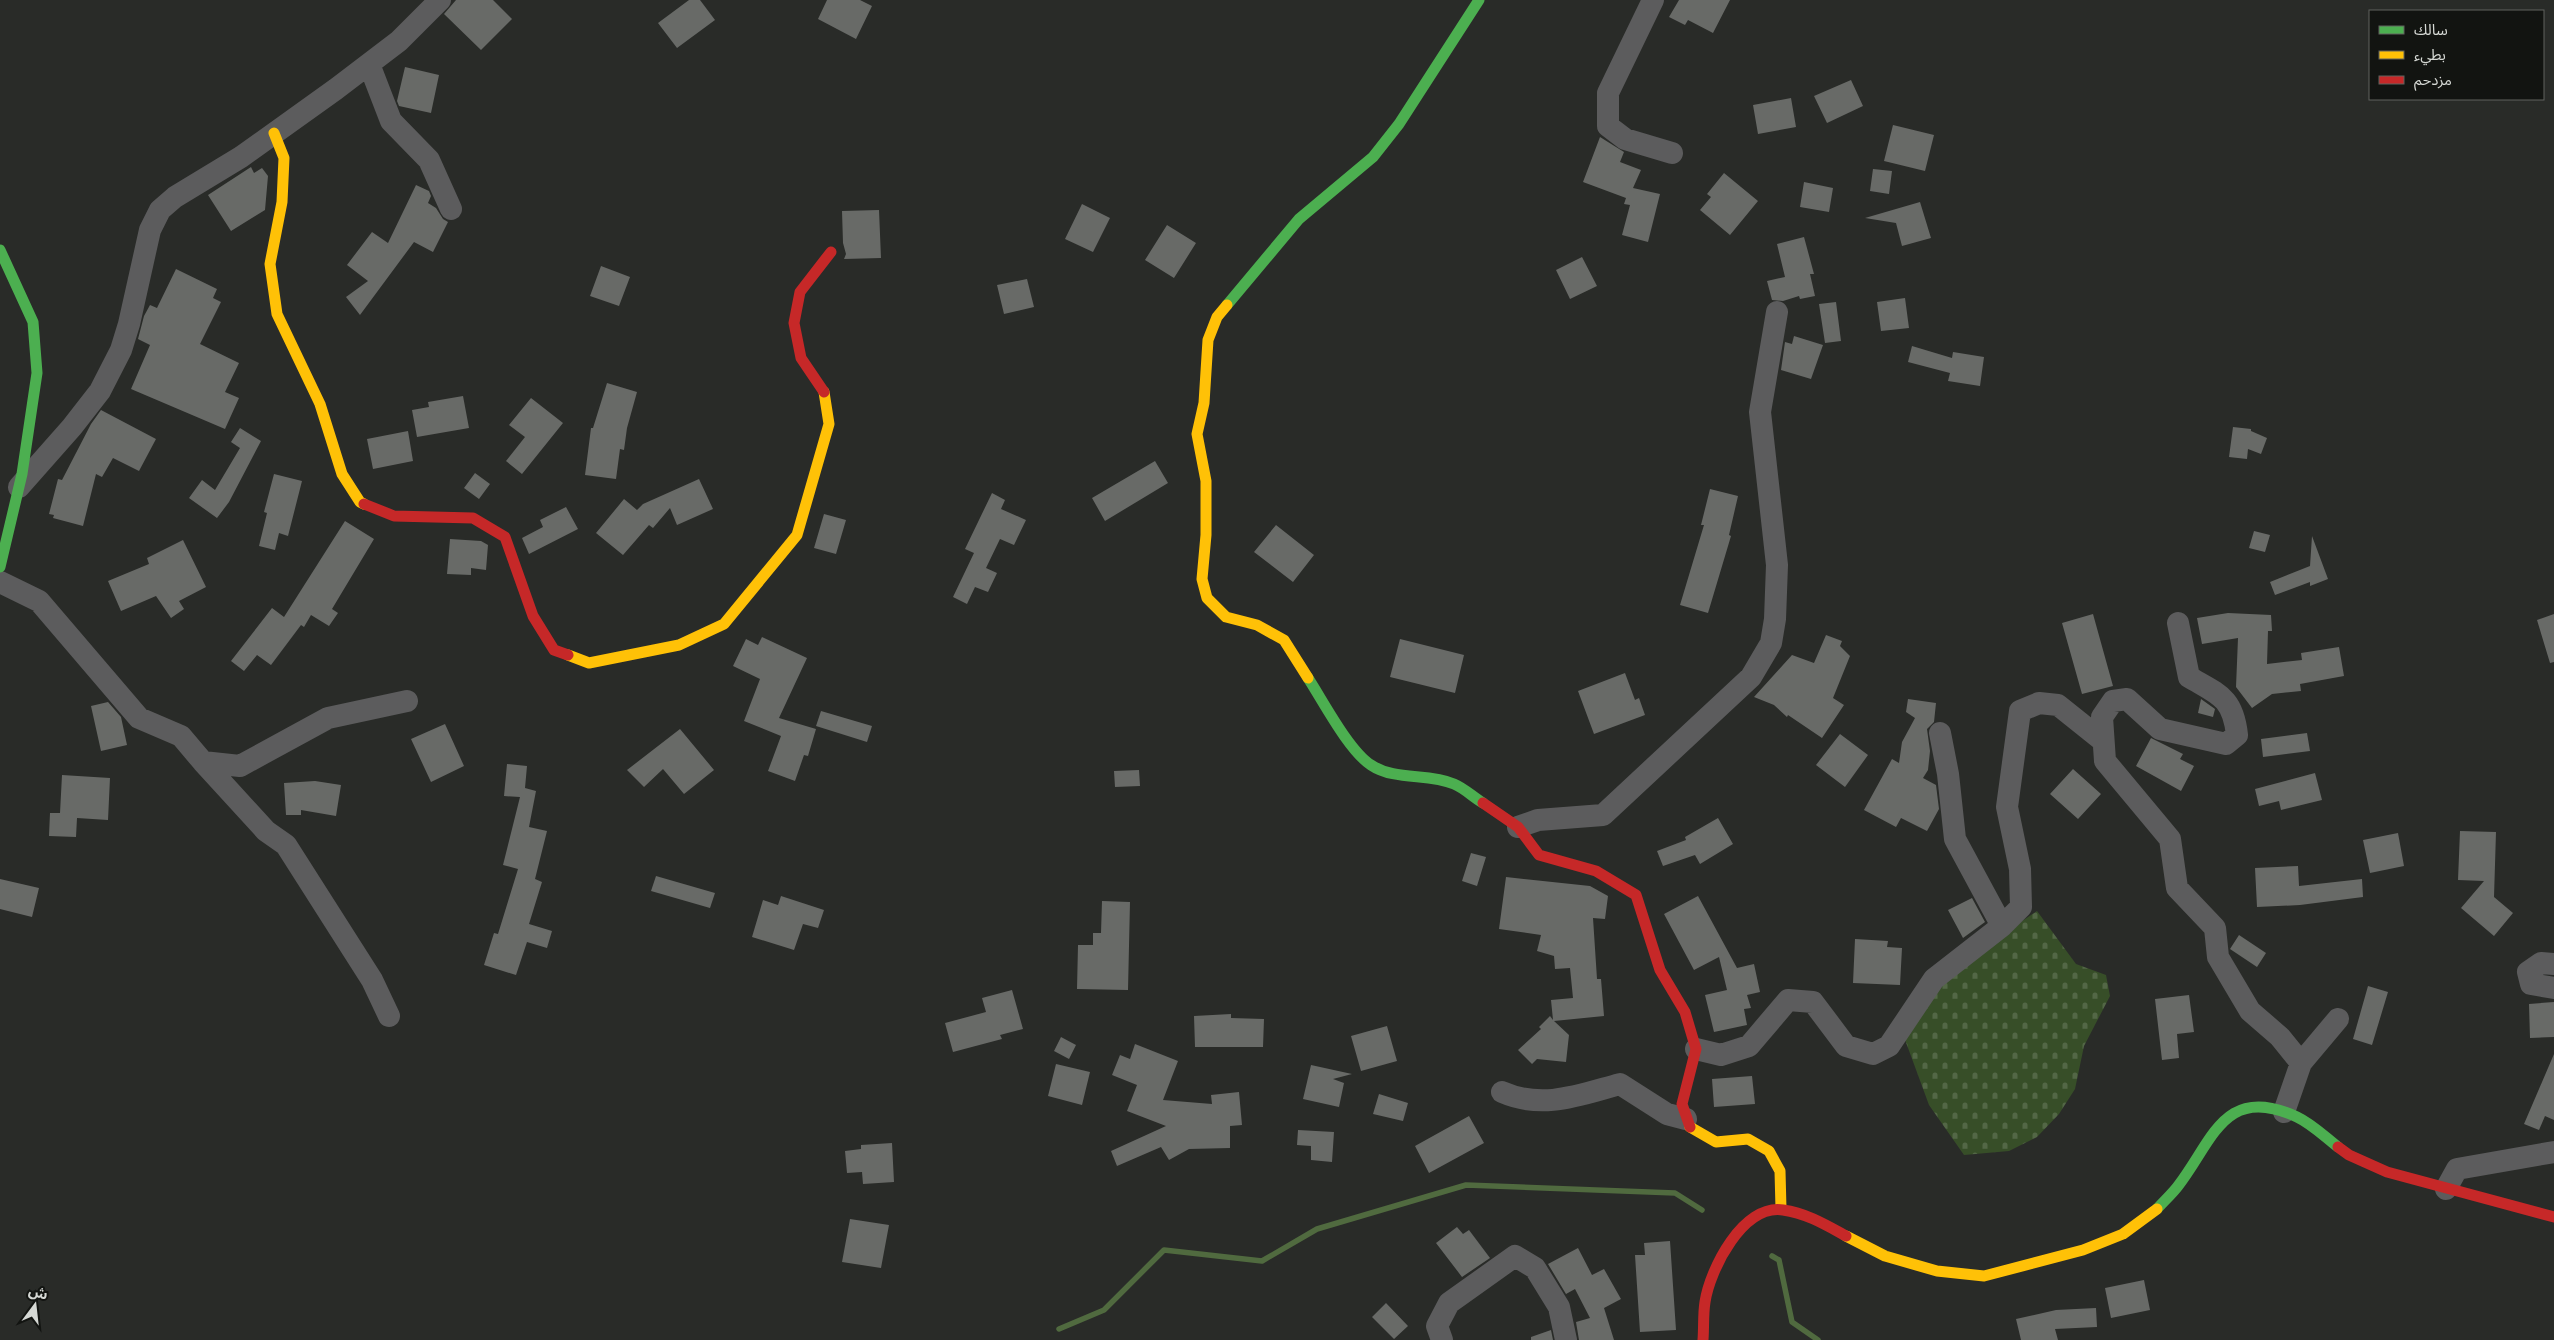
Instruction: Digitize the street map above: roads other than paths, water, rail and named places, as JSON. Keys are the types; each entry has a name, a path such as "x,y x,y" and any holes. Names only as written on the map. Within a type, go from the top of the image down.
{"street":[{"path":"19,487 72,427 100,391 121,350 130,324 150,230 160,210 175,197 274,133 369,64 399,41 440,0"},
{"path":"1479,0 1400,124 1373,157 1299,219 1217,317 1208,340 1204,403 1197,434 1206,481 1206,536 1202,579 1207,598 1226,617 1257,625 1284,640 1345,737 1371,765 1395,774 1430,778 1454,784 1518,827 1539,855 1596,872 1636,895 1660,970 1685,1012 1696,1049 1682,1104 1688,1126 1716,1142 1748,1140 1769,1151 1780,1171 1781,1209"},
{"path":"1653,0 1608,93 1608,126 1625,139 1672,153"},
{"path":"369,64 391,121 429,160 451,209"},
{"path":"274,133 284,158 282,202 270,264 278,314 320,404 342,474 360,502 394,516 473,518 505,537 533,616 554,650 589,663 679,645 724,624 797,535 829,424 824,389 801,358 794,323 800,292 831,252"},
{"path":"0,250 33,322 38,373 19,487 0,567"},
{"path":"1518,827 1538,820 1603,815 1751,677 1771,642 1775,619 1777,565 1760,412 1778,312"},
{"path":"0,582 39,601 139,718 181,736 266,830 286,845 372,980 388,1016"},
{"path":"2178,623 2189,677 2224,697 2236,722 2237,734 2226,744 2160,729 2127,699 2113,701 2102,717 2105,761 2170,840 2177,888 2215,928 2218,957 2250,1011 2280,1037 2301,1063"},
{"path":"203,762 240,766 328,718 407,701"},
{"path":"1696,1049 1721,1056 1749,1046 1788,1000 1813,1002 1846,1046 1873,1054 1889,1046 1934,978 2002,926 2021,907 2020,869 2007,807 2020,711 2039,703 2058,705 2103,741"},
{"path":"1940,733 1948,774 1955,838 2002,926"},
{"path":"2554,964 2541,963 2528,972 2531,984 2554,988"},
{"path":"2284,1112 2301,1063 2338,1019"},
{"path":"1502,1092 1517,1098 1556,1101 1620,1084 1667,1114 1686,1119"},
{"path":"1703,1340 1706,1302 1718,1262 1736,1232 1758,1215 1781,1209 1811,1217 1885,1256 1937,1271 1984,1276 2084,1250 2123,1234 2151,1215 2178,1186 2212,1132 2229,1117 2251,1108 2273,1108 2298,1118 2349,1156 2387,1172 2554,1216"},
{"path":"2446,1189 2457,1169 2554,1152"},
{"path":"1442,1340 1437,1326 1449,1304 1515,1256 1535,1268 1559,1307 1566,1340"}],"waterway":[{"path":"1059,1329 1104,1310 1164,1250 1262,1261 1317,1229 1466,1185 1675,1193 1702,1210"},
{"path":"1772,1256 1779,1260 1792,1322 1818,1340"}]}
